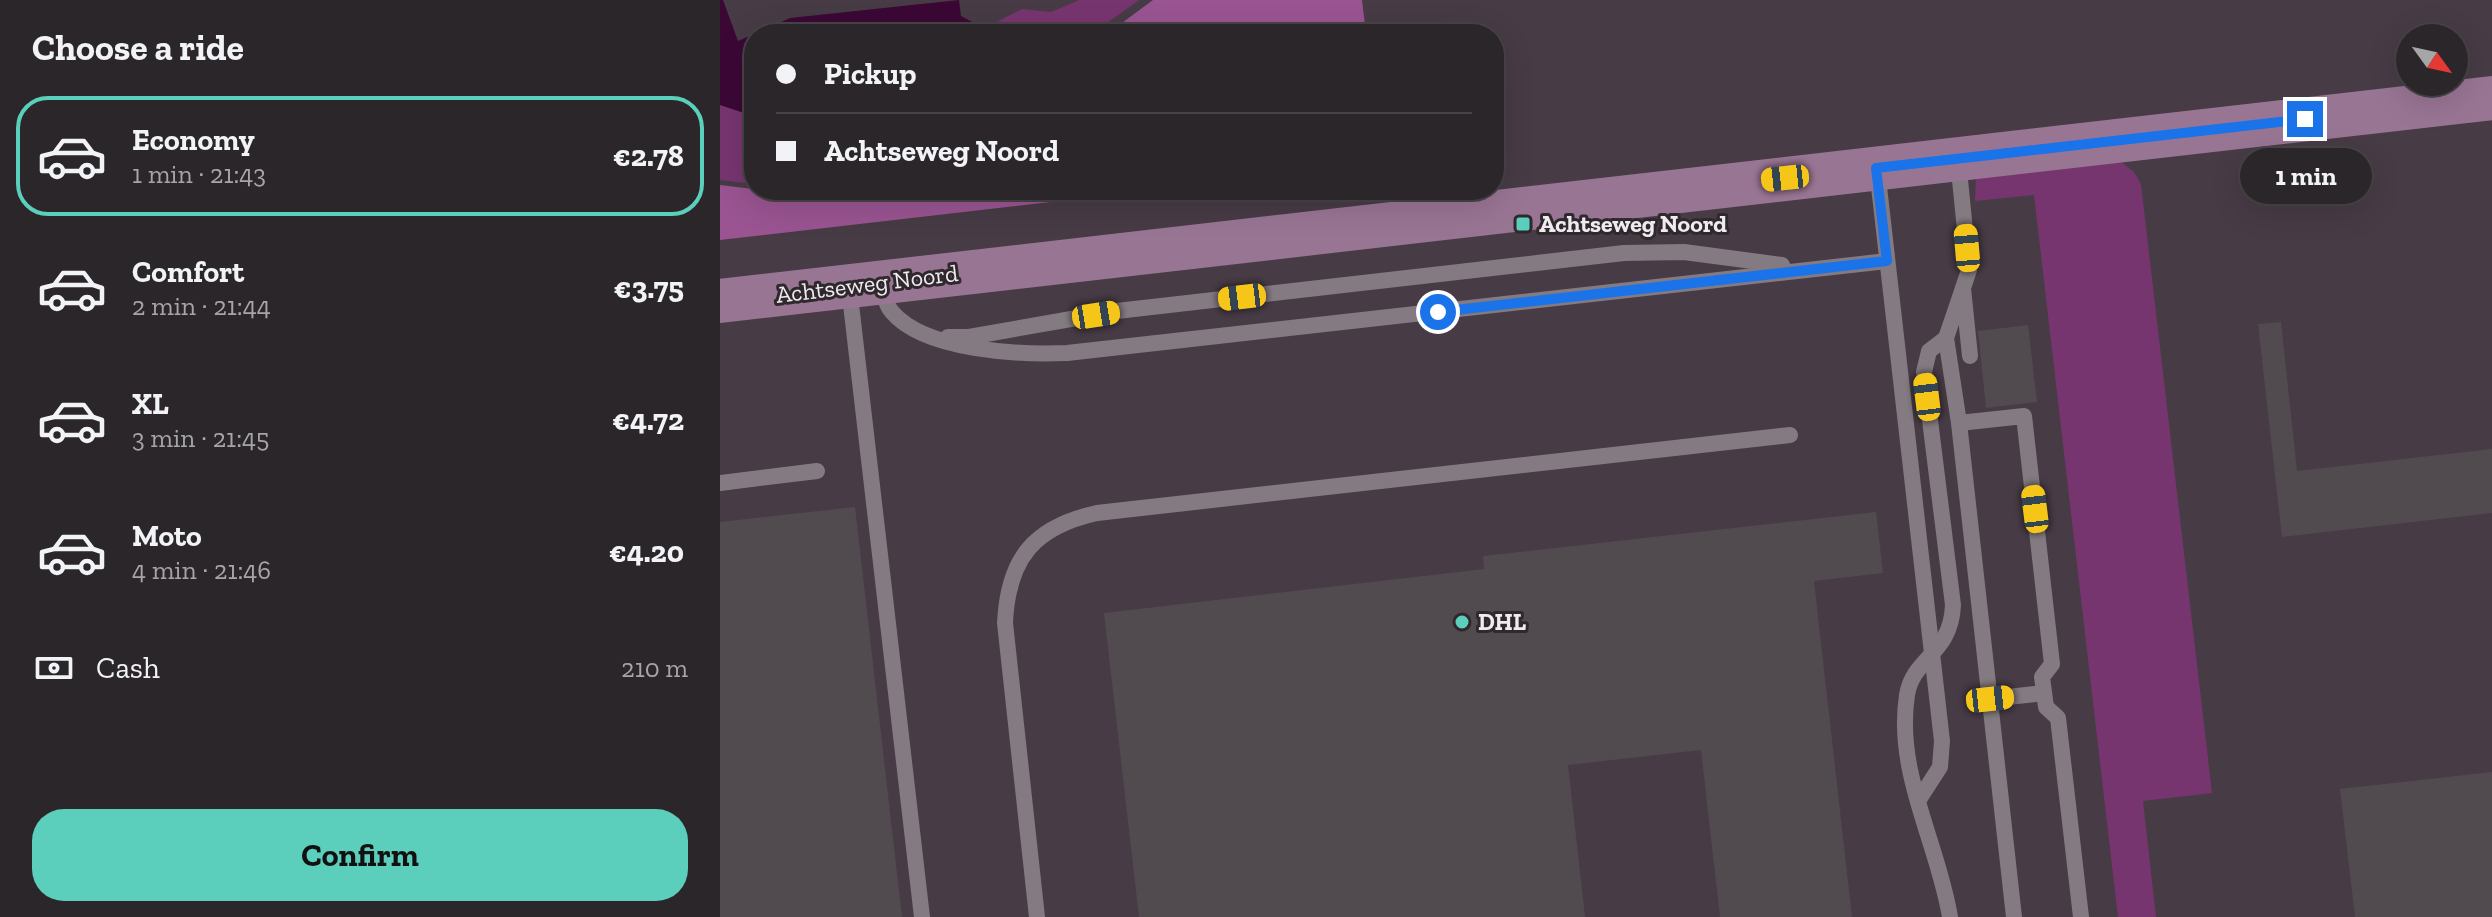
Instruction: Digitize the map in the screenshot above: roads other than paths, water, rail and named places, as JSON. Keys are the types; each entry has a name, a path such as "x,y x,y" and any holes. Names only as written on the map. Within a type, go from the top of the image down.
{"street":[{"name":"Achtseweg Noord","path":"720,301 2492,98"}],"lane":[{"path":"1958,159 1969,270 1946,338 1959,423 2014,917"},
{"path":"1876,168 1942,755 1940,767 1918,801"},
{"path":"931,334 969,337 1117,311 1624,253 1684,252 1808,269"},
{"path":"865,283 908,325 967,347 995,353 1067,353 1887,261"},
{"path":"865,283 922,917"},
{"path":"1963,288 1970,356"},
{"path":"1946,338 1929,351 1924,372 1953,605 1952,625 1946,639 1916,673 1907,694 1906,745 1950,917"},
{"path":"1959,423 2024,416 2052,664 2042,677 2046,707 2058,718 2081,917"},
{"path":"1037,917 1005,623 1011,580 1020,560 1040,536 1065,520 1097,513 1790,435"},
{"path":"720,483 817,471"},
{"path":"1990,699 2044,693"}],"place":[{"name":"Achtseweg Noord","path":"1523,224"},
{"name":"DHL","path":"1462,622"}]}
